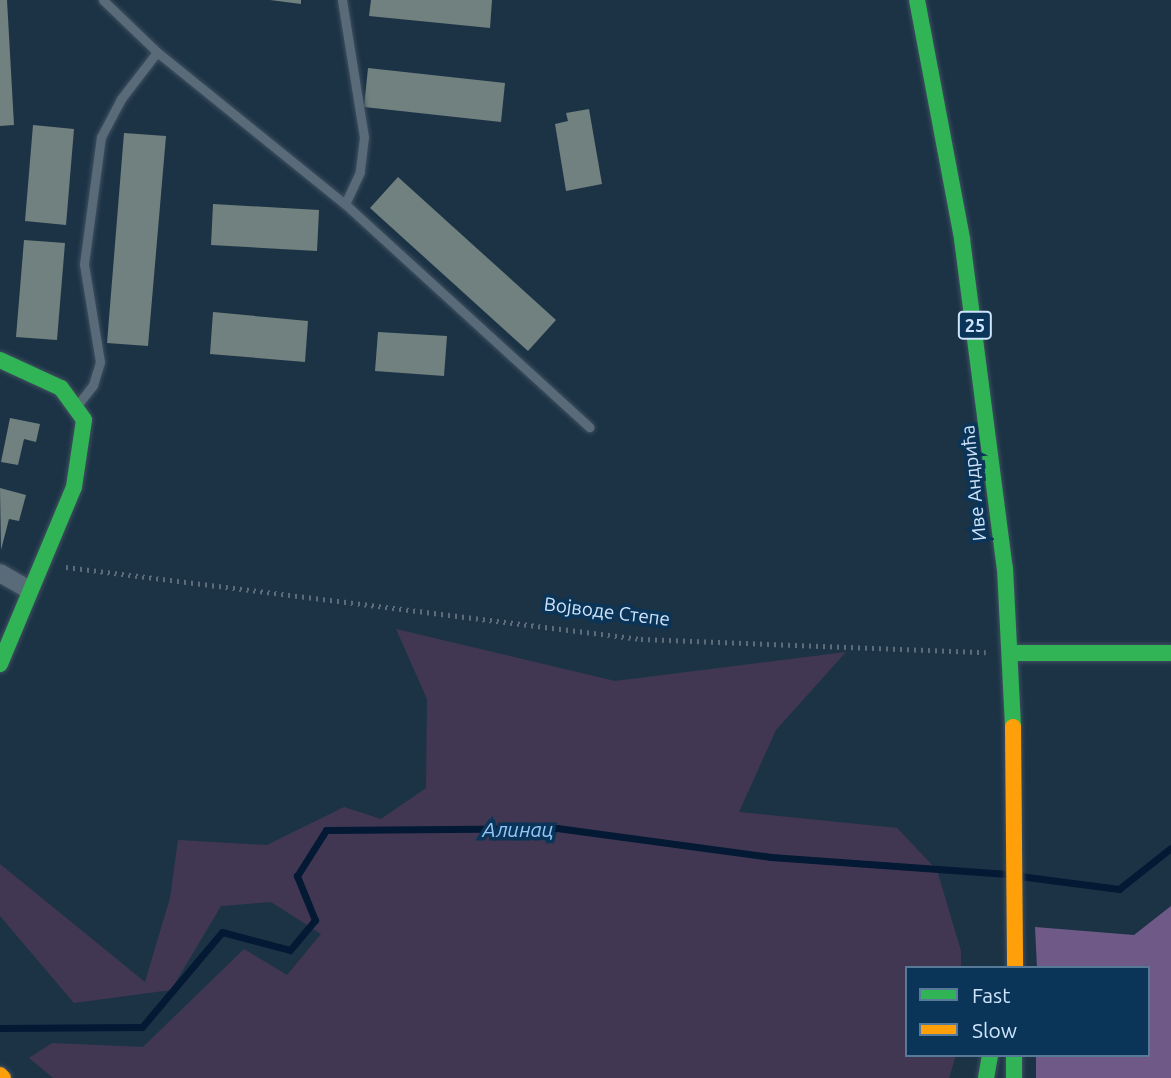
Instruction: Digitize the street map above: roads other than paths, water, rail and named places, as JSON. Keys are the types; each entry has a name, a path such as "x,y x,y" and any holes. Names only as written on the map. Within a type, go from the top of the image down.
{"main road":[{"name":"Иве Андрића","path":"917,0 953,183 980,354 1010,653 1015,966"},
{"path":"0,664 74,487 84,420 78,405 61,388 4,367"},
{"path":"1010,653 1171,653"},
{"path":"986,1078 990,1057"},
{"path":"1014,1057 1014,1078"}],"street":[{"path":"0,573 30,590"}],"lane":[{"path":"103,0 157,52 345,204 589,427"},
{"path":"342,0 365,137 360,172 345,204"},
{"path":"78,405 93,385 100,362 84,264 102,137 121,99 157,52"}],"waterway":[{"name":"Алинац","path":"0,1028 142,1027 222,932 290,950 315,920 297,876 326,830 557,828 771,857 1007,874"},
{"name":"Алинац","path":"1019,876 1119,889 1171,848"}]}
